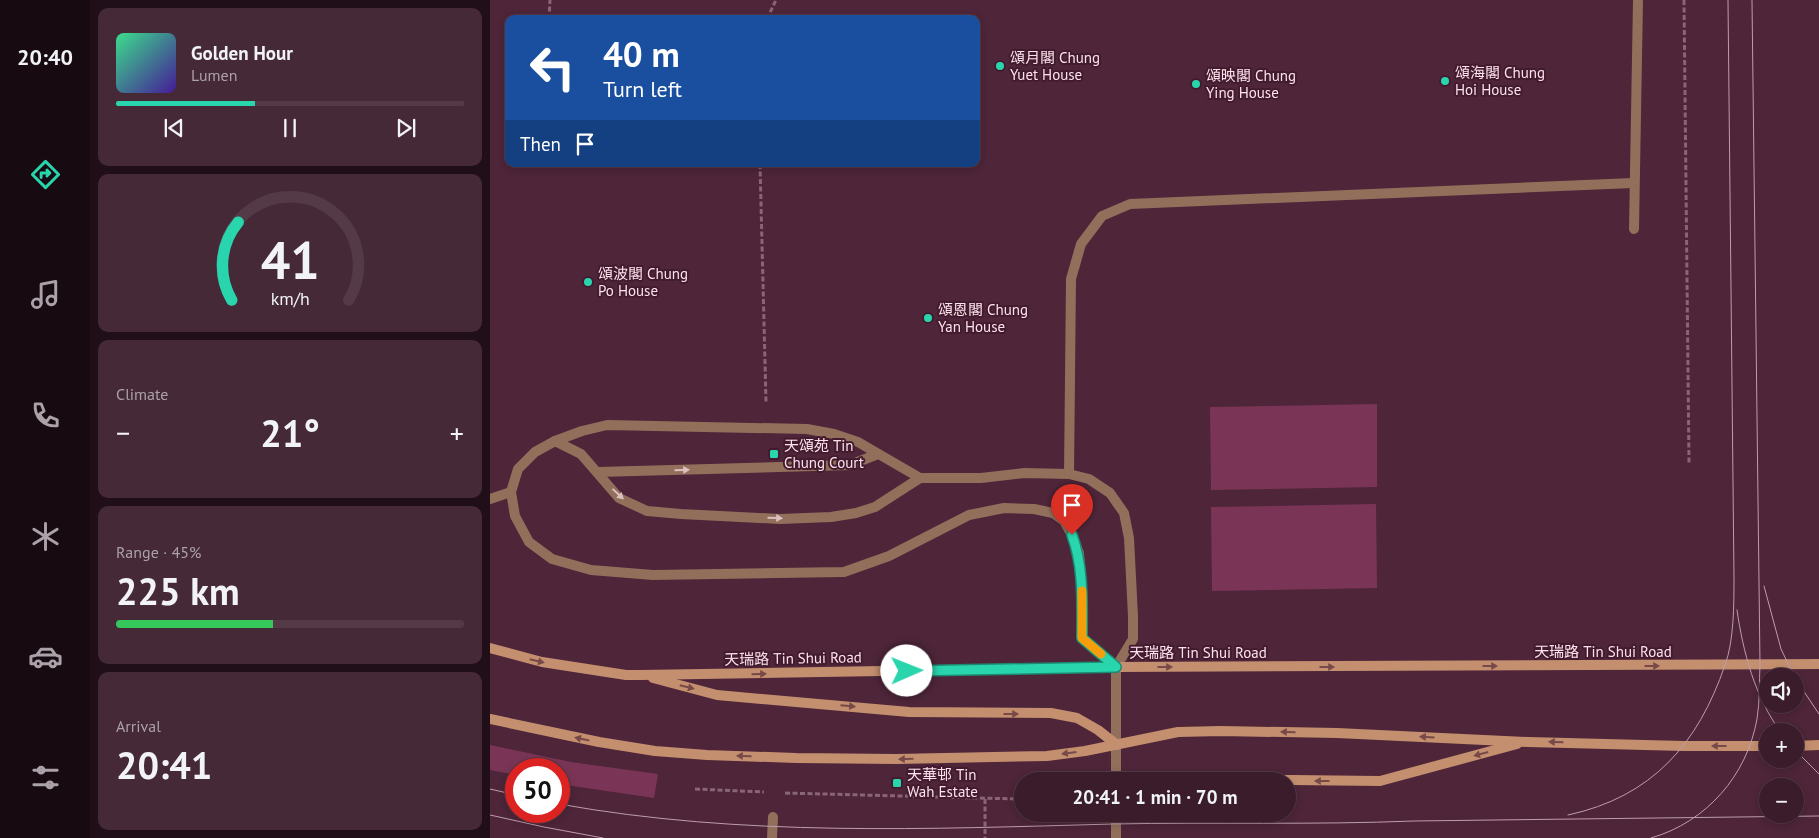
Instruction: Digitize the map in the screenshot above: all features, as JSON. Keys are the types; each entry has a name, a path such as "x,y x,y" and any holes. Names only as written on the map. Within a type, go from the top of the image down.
{"main road":[{"name":"天瑞路 Tin Shui Road","path":"490,648 542,662 626,675 1116,667 1819,664"},
{"path":"640,675 716,695 909,712 1051,713 1077,718 1098,730 1116,744"},
{"path":"490,719 599,742 655,751 707,755 896,759 1018,757 1085,751 1178,732 1221,730 1337,732 1528,742 1759,746"},
{"path":"1296,780 1380,781 1528,742"},
{"path":"1804,746 1819,745"}],"street":[{"path":"1634,228 1638,0"},
{"path":"1069,474 1071,279 1081,244 1102,216 1130,204 1634,183"},
{"path":"1116,667 1082,638 1082,578 1079,553 1064,521 1053,513 1034,509 1004,508 969,515 889,556 844,572 654,575 591,570 552,559 529,542 515,516 511,492 518,469 535,452 555,441 582,431 608,425 766,427 807,429 834,434 858,442 920,478 981,478 1024,473 1069,474 1089,480 1110,493 1124,513 1129,538 1133,639 1116,667 1116,772"},
{"path":"555,441 580,454 598,472 619,498 647,511 780,519 831,517 856,513 875,507 920,478"},
{"path":"598,472 850,465 878,454"},
{"path":"490,500 511,492"},
{"path":"772,838 773,817"},
{"path":"1116,822 1116,838"}],"path":[{"path":"550,0 550,15"},
{"path":"770,15 776,0"},
{"path":"1684,0 1689,463"},
{"path":"760,167 766,427"},
{"path":"694,789 770,792"},
{"path":"780,793 1014,799"},
{"path":"985,799 985,838"}],"shaded area":[{"path":"1377,404 1377,487 1211,490 1210,407"},
{"path":"1376,504 1377,588 1212,591 1211,507"},
{"path":"490,745 552,758 505,758 505,773 490,770"},
{"path":"570,762 658,774 654,798 570,786"}],"tram line":[{"path":"1568,815 1598,807 1624,795 1668,763 1686,742 1701,719 1725,665 1730,645 1733,622 1734,578 1728,0"},
{"path":"1651,838 1671,831 1690,821 1721,794 1734,777 1744,759 1752,740 1758,712 1760,665 1752,0"},
{"path":"1764,586 1781,649 1790,668"},
{"path":"1737,610 1751,674 1774,723"},
{"path":"1804,692 1819,714"},
{"path":"1804,759 1819,774"},
{"path":"490,789 505,792"},
{"path":"570,806 628,815 697,822 766,826 905,829 1151,823 1339,823 1819,816"},
{"path":"490,815 603,838"}],"slow traffic":[{"path":"1082,591 1082,638 1101,654"}],"place":[{"name":"頌月閣 Chung Yuet House","path":"1000,66"},
{"name":"頌海閣 Chung Hoi House","path":"1445,81"},
{"name":"頌映閣 Chung Ying House","path":"1196,84"},
{"name":"頌波閣 Chung Po House","path":"588,282"},
{"name":"頌恩閣 Chung Yan House","path":"928,318"},
{"name":"天頌苑 Tin Chung Court","path":"774,454"},
{"name":"天華邨 Tin Wah Estate","path":"897,783"}],"route":[{"path":"907,671 1116,667 1082,638 1082,578 1079,553 1072,535"}]}
